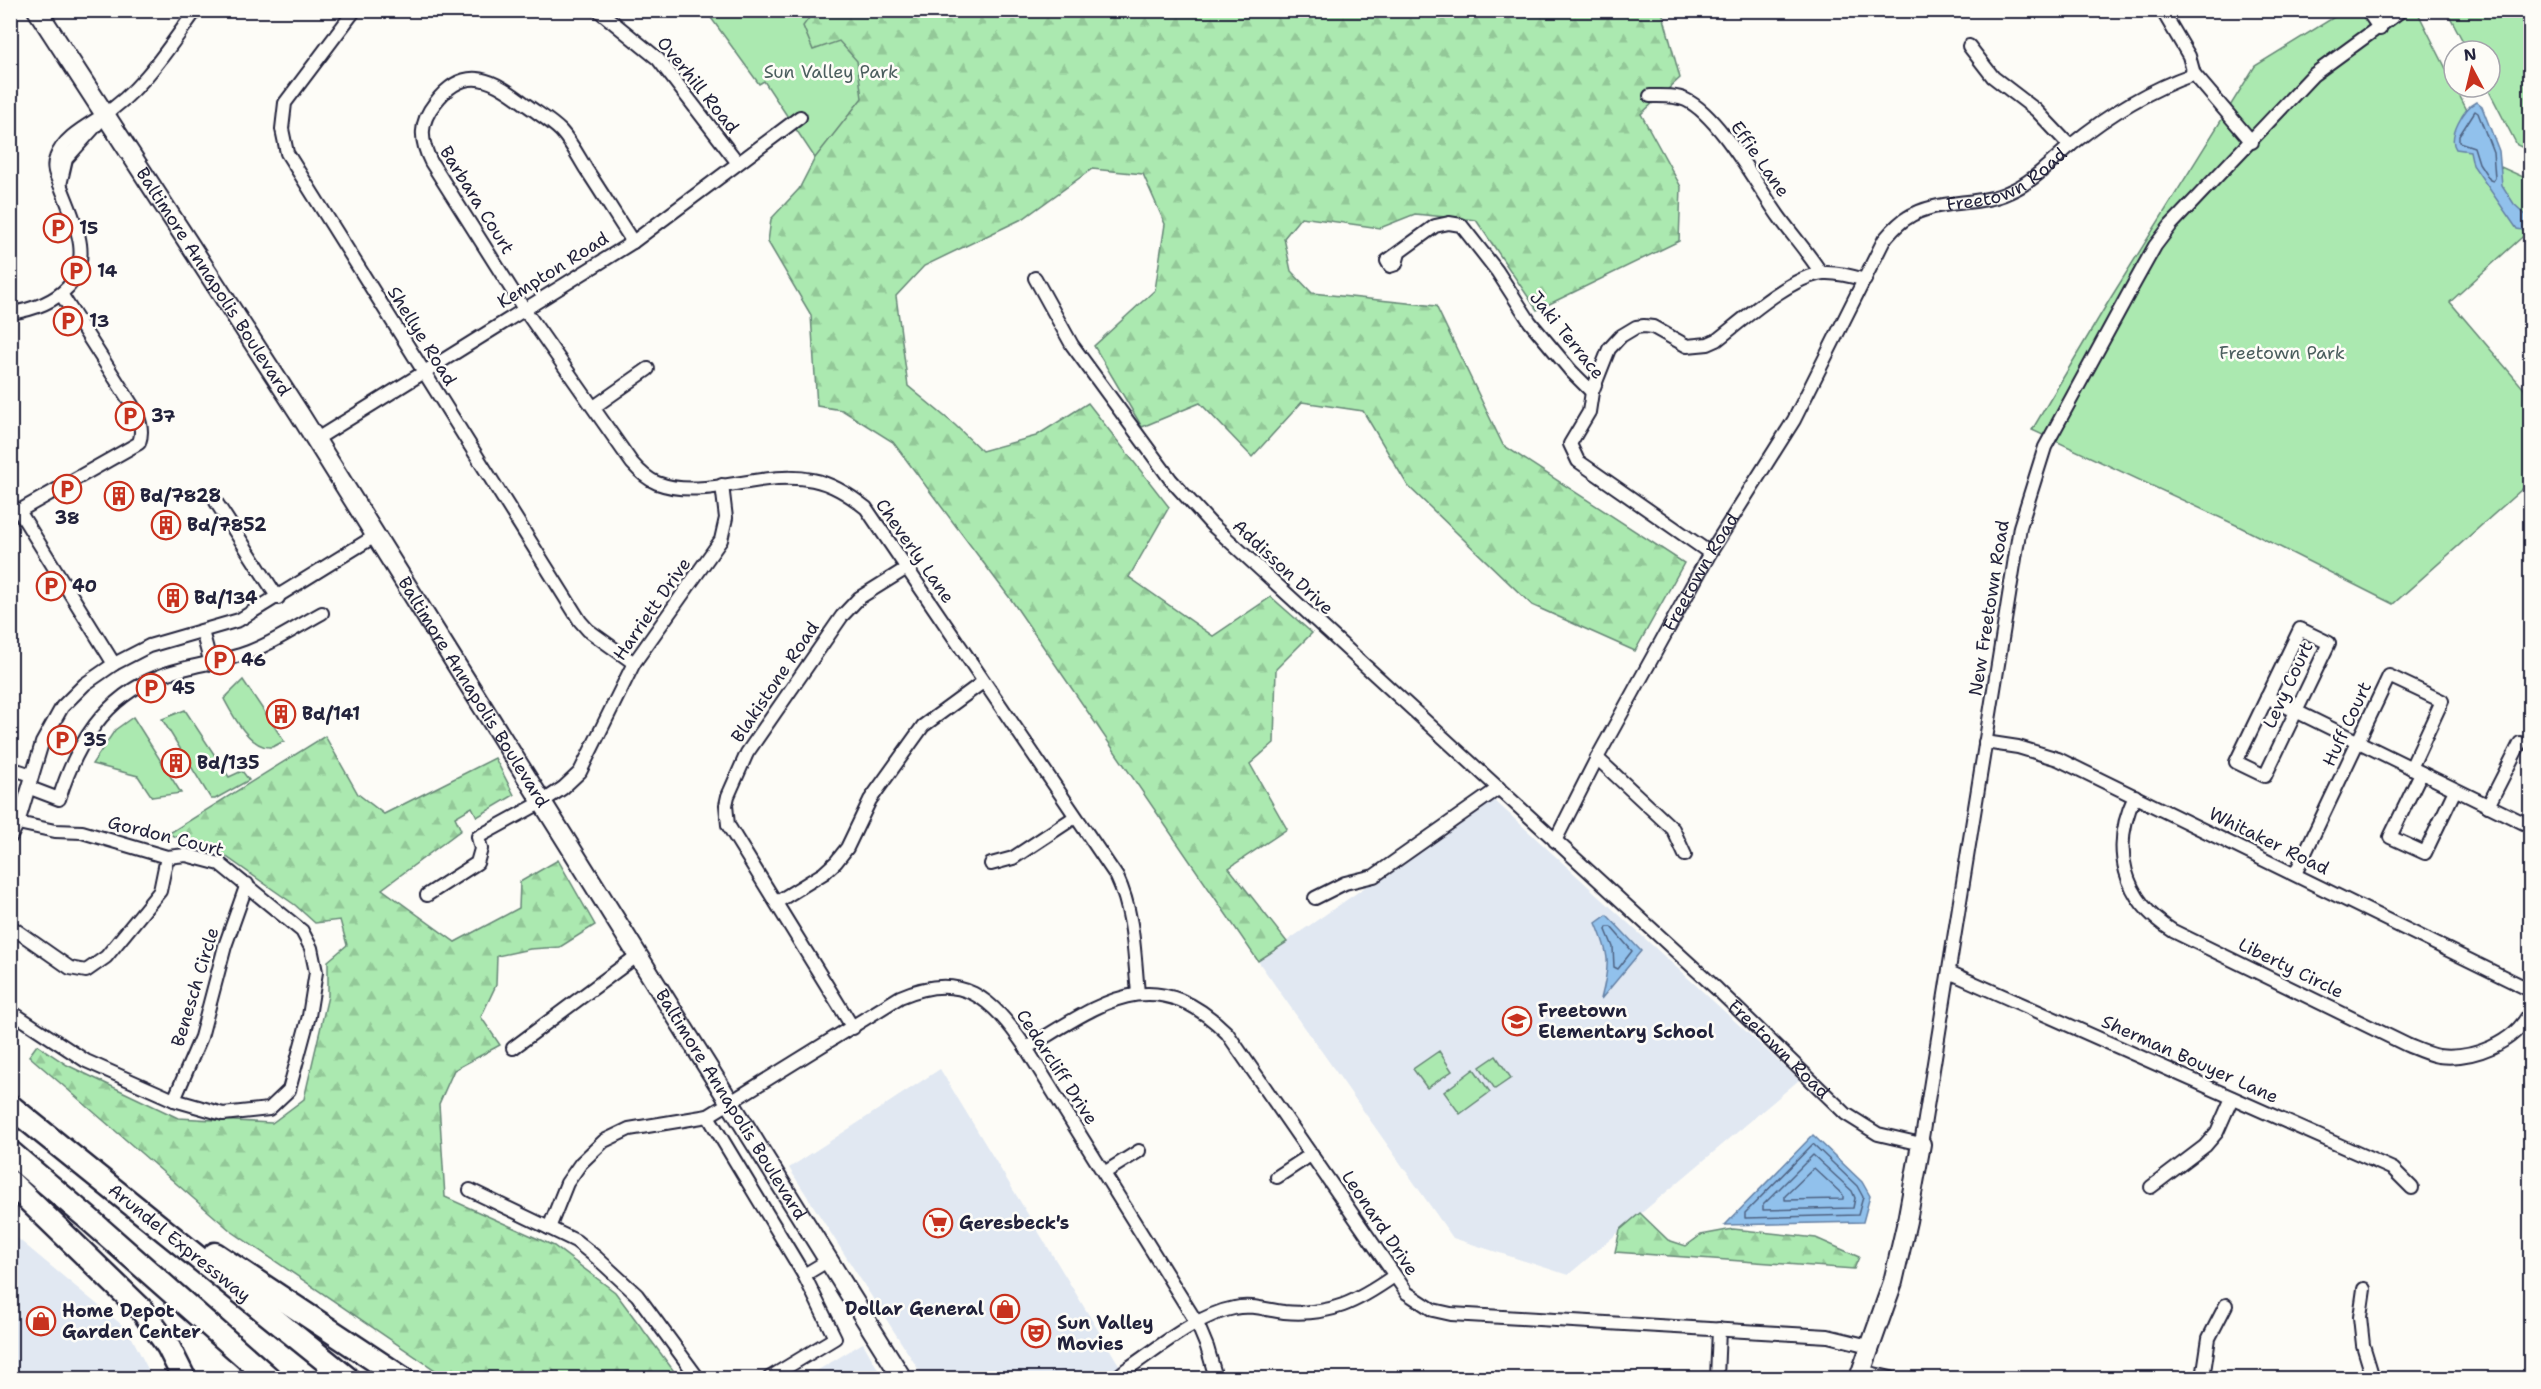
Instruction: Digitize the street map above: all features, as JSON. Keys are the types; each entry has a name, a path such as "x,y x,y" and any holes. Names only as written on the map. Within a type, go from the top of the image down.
{"highway":[{"name":"Arundel Expressway","path":"10,1106 347,1378"},
{"path":"10,1152 269,1378"},
{"path":"80,1161 402,1378"},
{"path":"10,1182 142,1310 168,1346 184,1378"}],"main road":[{"name":"Baltimore Annapolis Boulevard","path":"37,10 315,440 902,1378"},
{"path":"1860,1375 1897,1265 1921,1144"}],"street":[{"path":"10,313 25,311 51,301 61,294 76,275 81,262 81,246 60,184 66,159 104,115 127,97 142,81 196,10"},
{"name":"Shellye Road","path":"355,10 285,104 282,115 283,141 294,166 580,621 634,663"},
{"name":"Overhill Road","path":"598,10 658,59 738,163"},
{"path":"2162,10 2189,56 2194,74 2252,142 2313,75 2402,10"},
{"path":"2367,10 2380,28"},
{"path":"1970,46 1993,77 2036,110 2070,146"},
{"name":"Freetown Road","path":"1921,1144 1878,1134 1846,1114 1717,989 1555,841 1597,758 1710,553 1794,420 1884,240 1907,217 1940,206 1988,199 2009,192 2027,182 2070,146 2125,106 2174,81 2194,74"},
{"name":"Barbara Court","path":"524,309 425,150 422,132 424,122 432,106 450,87 470,79 490,80 561,131 633,243"},
{"name":"Effie Lane","path":"1650,96 1686,100 1706,115 1755,178 1779,217 1821,273"},
{"name":"Kempton Road","path":"315,440 633,243 800,117"},
{"name":"New Freetown Road","path":"1921,1144 2020,527 2045,447 2156,246 2171,225 2252,142"},
{"name":"Jaki Terrace","path":"1399,253 1435,226 1449,223 1461,225 1497,271 1530,322 1592,392 1589,412 1571,440 1573,455 1605,482 1710,553"},
{"path":"1592,392 1609,349 1628,331 1636,327 1653,327 1688,346 1708,344 1718,340 1780,292 1821,273 1848,275 1865,280"},
{"name":"Addisson Drive","path":"1035,278 1072,345 1171,480 1210,524 1555,841"},
{"path":"61,294 140,419 141,437 139,443 15,508 114,664"},
{"name":"Cheverly Lane","path":"524,309 632,463 655,482 684,488 794,478 813,479 852,496 866,508 1117,877 1126,895 1131,921 1138,993"},
{"path":"594,407 648,369"},
{"name":"Harriett Drive","path":"427,895 477,863 481,849 478,837 542,802 563,788 580,772 634,663 721,540 726,518 722,485"},
{"path":"216,502 278,598"},
{"path":"10,838 30,788 42,743 62,707 85,684 114,664 149,646 239,620 375,536"},
{"name":"Blakistone Road","path":"853,1028 728,825 726,805 754,740 850,606 907,568"},
{"path":"30,788 59,799 69,768 81,744 101,715 127,692 160,675 211,664 250,652 322,613"},
{"name":"Levy Court","path":"2300,629 2329,643 2296,712 2265,776 2236,762 2300,629"},
{"path":"202,631 211,664"},
{"name":"Huff Court","path":"2295,874 2389,676 2442,701 2416,770"},
{"path":"777,902 824,873 836,862 847,848 870,800 923,726 983,682"},
{"path":"2267,697 2530,826"},
{"name":"Whitaker Road","path":"1985,742 2018,747 2058,759 2530,990"},
{"path":"2488,806 2520,742"},
{"path":"1597,758 1673,829 1685,855"},
{"path":"10,768 32,775"},
{"path":"2416,770 2390,837 2425,854 2455,790"},
{"path":"1316,898 1346,883 1374,876 1499,788"},
{"name":"Liberty Circle","path":"2135,796 2122,834 2125,871 2132,888 2148,912 2173,931 2407,1045 2438,1056 2468,1054 2495,1045 2518,1029 2530,1012"},
{"path":"991,864 1013,858 1075,817"},
{"name":"Gordon Court","path":"18,822 55,831 82,832 167,858 186,855 220,864 302,931 311,948 316,972 309,1016 289,1090 269,1109 224,1113 174,1100"},
{"path":"10,926 70,968 86,971 106,957 160,891 167,858"},
{"name":"Benesch Circle","path":"174,1100 201,1037 225,946 247,884"},
{"path":"513,1048 638,955"},
{"name":"Sherman Bouyer Lane","path":"1949,972 2393,1169 2412,1188"},
{"name":"Cedarcliff Drive","path":"708,1116 900,997 918,989 938,986 964,989 989,1002 1005,1018 1026,1048 1197,1323 1208,1347 1216,1378"},
{"name":"Leonard Drive","path":"1026,1048 1093,1008 1117,998 1138,993 1162,994 1179,999 1212,1018 1227,1033 1394,1276 1407,1293 1419,1303 1433,1310 1451,1314 1828,1336 1869,1346"},
{"path":"10,1011 86,1061 174,1100"},
{"path":"2151,1186 2205,1146 2217,1132 2232,1098"},
{"path":"549,1228 567,1183 581,1163 604,1141 629,1129 708,1116 804,1275 835,1338 769,1378"},
{"path":"1104,1173 1139,1151"},
{"path":"1277,1177 1312,1154"},
{"path":"470,1190 576,1241 637,1295 698,1378"},
{"path":"804,1275 829,1260"},
{"path":"1116,1378 1126,1369 1217,1312 1236,1307 1304,1313 1331,1310 1353,1302 1394,1276"},
{"path":"2364,1289 2360,1317 2363,1345 2373,1378"},
{"path":"2203,1378 2209,1338 2226,1305"},
{"path":"1717,1378 1719,1329"},
{"path":"1860,1375 1891,1378"}],"shaded area":[{"name":"Freetown Elementary School","path":"1493,799 1799,1080 1568,1275 1453,1238 1258,961"},
{"path":"940,1069 1127,1378 924,1378 789,1168"},
{"path":"11,1233 128,1330 151,1378 11,1378"},
{"path":"863,1343 883,1378 805,1378"}],"green space":[{"name":"Sun Valley Park","path":"706,11 878,11 926,80 815,158 764,81 759,84"},
{"path":"814,11 1662,11 1680,78 1641,114 1681,187 1679,241 1537,310 1476,220 1415,214 1380,228 1301,217 1284,238 1291,271 1312,293 1436,306 1503,445 1684,563 1635,651 1532,605 1408,486 1363,411 1302,402 1252,457 1200,403 1142,427 1094,346 1155,290 1165,224 1143,174 1092,169 1024,218 924,266 896,296 908,386 982,451 1036,436 1088,403 1169,507 1129,577 1213,636 1271,597 1312,633 1276,669 1274,743 1250,764 1287,829 1229,868 1287,942 1258,961 1012,601 893,442 842,410 817,406 811,315 768,242 771,219 799,189 815,158 862,98 857,61 839,41 813,50 803,26"},
{"name":"Freetown Park","path":"2344,11 2417,11 2442,61 2442,99 2461,99 2494,164 2530,180 2530,230 2450,302 2530,396 2530,482 2393,604 2236,525 2032,430 2110,299 2255,66"},
{"path":"2447,11 2530,11 2530,151 2517,145 2493,99 2502,99 2502,39 2462,39"},
{"path":"243,680 284,741 273,747 263,746 249,737 237,721 224,699"},
{"path":"185,710 229,777 242,771 249,780 211,799 162,719"},
{"path":"133,717 181,793 152,797 138,776 92,764 115,730"},
{"path":"325,736 358,794 384,814 495,758 514,795 477,817 472,807 455,817 461,830 382,889 455,942 519,908 520,882 558,860 595,925 560,947 530,949 497,956 496,985 481,1017 500,1045 454,1070 439,1104 445,1197 554,1246 615,1292 679,1378 448,1378 231,1231 29,1056 37,1045 67,1065 178,1118 272,1123 304,1099 328,996 328,961 347,945 340,920 315,923 295,905 218,851 168,834"},
{"path":"1439,1051 1452,1071 1427,1088 1413,1069"},
{"path":"1496,1056 1511,1078 1495,1089 1480,1067"},
{"path":"1474,1069 1490,1092 1460,1114 1444,1092"},
{"path":"1640,1213 1668,1240 1686,1246 1701,1235 1733,1229 1816,1238 1859,1257 1854,1269 1615,1252 1620,1230"}],"water":[{"path":"2476,102 2482,107 2499,151 2502,185 2514,204 2529,218 2529,231 2517,229 2473,165 2470,151 2456,149 2455,130 2462,116"},
{"path":"1607,915 1641,951 1601,999 1607,960 1596,923"},
{"path":"1813,1135 1862,1182 1870,1196 1863,1222 1725,1225"}],"place":[{"name":"15","path":"58,228"},
{"name":"14","path":"76,271"},
{"name":"13","path":"68,321"},
{"name":"37","path":"130,416"},
{"name":"38","path":"67,489"},
{"name":"Bd/7828","path":"119,496"},
{"name":"Bd/7852","path":"166,525"},
{"name":"40","path":"51,586"},
{"name":"Bd/134","path":"173,598"},
{"name":"46","path":"220,660"},
{"name":"45","path":"151,688"},
{"name":"Bd/141","path":"281,714"},
{"name":"35","path":"62,740"},
{"name":"Bd/135","path":"176,763"},
{"name":"Freetown Elementary School","path":"1517,1021"},
{"name":"Geresbeck's","path":"938,1223"},
{"name":"Dollar General","path":"1005,1309"},
{"name":"Home Depot Garden Center","path":"41,1321"},
{"name":"Sun Valley Movies","path":"1036,1333"}]}
